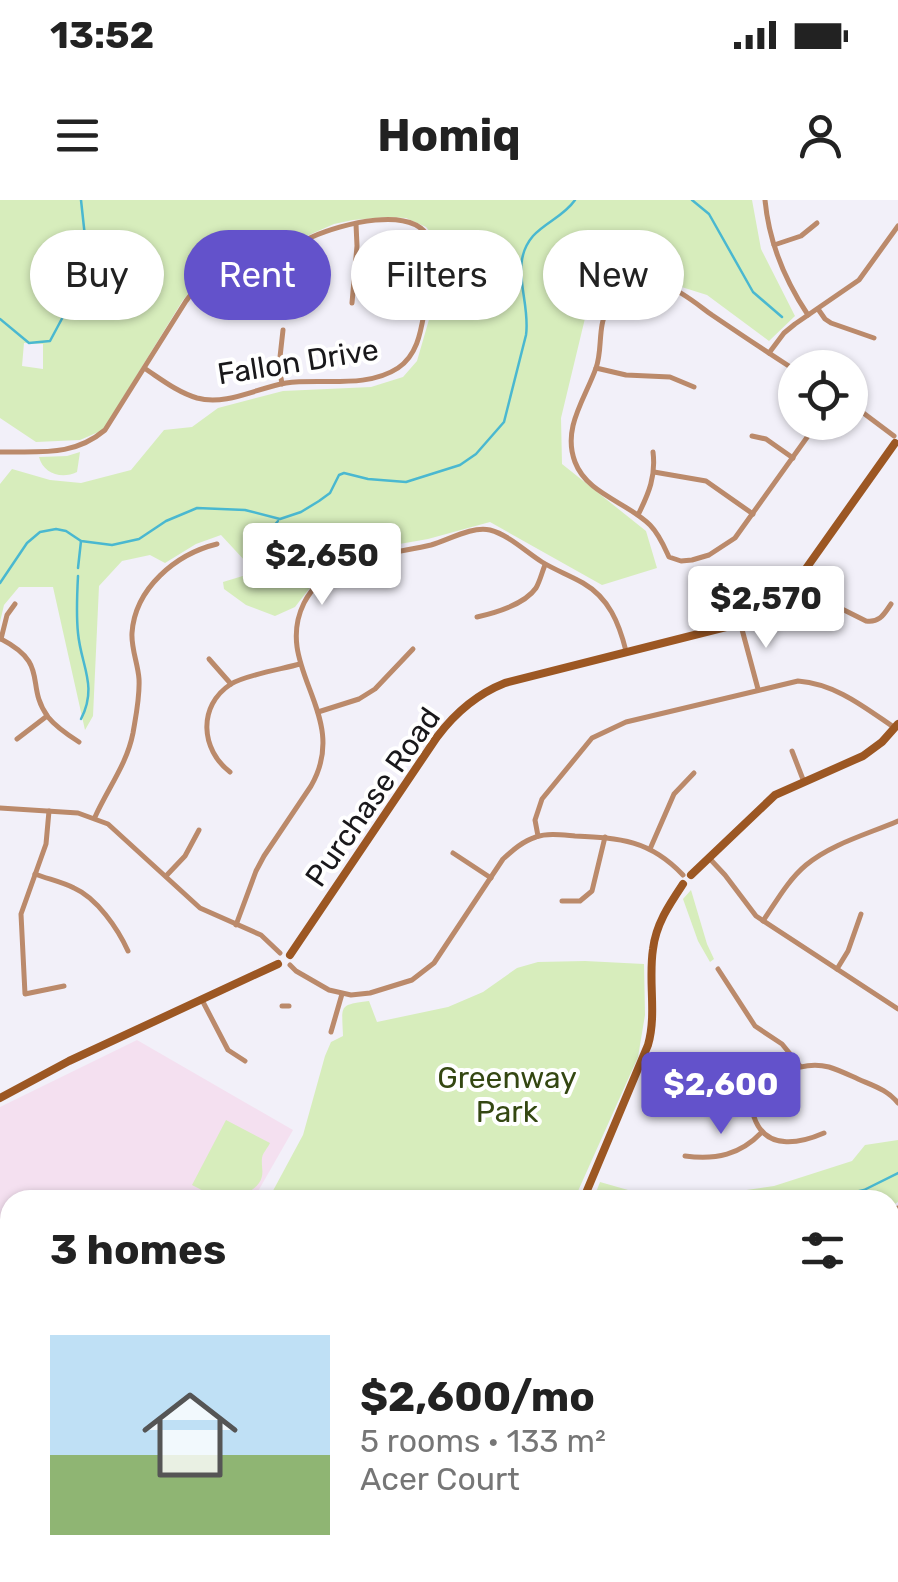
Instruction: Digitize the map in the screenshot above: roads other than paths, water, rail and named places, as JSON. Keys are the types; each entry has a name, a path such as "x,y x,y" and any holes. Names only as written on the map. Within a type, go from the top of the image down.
{"main road":[{"name":"Purchase Road","path":"287,958 437,737 464,707 506,683 740,622 769,607 794,585 896,439"},
{"path":"587,1190 648,1046 654,943 663,916 685,878 710,860 768,800 863,756 896,726"},
{"path":"0,1098 69,1061 278,964 284,967 287,958"}],"street":[{"path":"765,200 774,245 792,291 808,315"},
{"name":"Fallon Drive","path":"0,452 61,451 87,443 106,430 144,368 186,301 205,278 223,268 271,254 332,228 356,224 405,220 415,224 430,241 433,253 419,339 396,370 379,377 282,384 206,400 180,391 144,368"},
{"path":"774,245 801,236 817,223"},
{"path":"356,224 356,230"},
{"path":"769,353 784,333 859,280 898,226"},
{"path":"778,359 669,286 642,284 621,294 605,315 596,368 573,423 574,460 594,487 638,515 656,532 669,558 681,562 709,554 735,538 806,440"},
{"path":"818,309 831,323 874,338"},
{"path":"282,384 279,366 283,330"},
{"path":"596,368 626,375 670,377 694,387"},
{"path":"868,417 896,439"},
{"path":"752,436 766,440 793,458"},
{"path":"638,515 649,493 653,452"},
{"path":"654,472 706,481 753,514"},
{"path":"236,925 264,856 319,772 324,756 318,712 300,664 296,638 304,603 322,581 371,556 481,530 493,531 586,584 603,598 615,616 626,652"},
{"path":"95,818 129,750 139,686 132,631 140,606 153,584 171,566 191,552 217,544"},
{"path":"477,617 525,597 536,588 545,564"},
{"path":"794,585 874,622 891,604"},
{"path":"15,604 6,615 1,640 23,652 30,661 47,716 79,742"},
{"path":"740,622 758,689"},
{"path":"318,712 360,699 375,689 413,649"},
{"path":"210,660 231,684"},
{"path":"230,772 210,750 206,729 212,706 231,684 300,664"},
{"path":"538,836 535,820 542,799 592,738 626,722 798,681 815,682 846,696 896,726"},
{"path":"17,739 47,716"},
{"path":"792,751 804,782"},
{"path":"650,849 674,794 694,773"},
{"path":"0,808 78,813 95,818 120,833 200,908 261,935 287,958 296,972 342,994 370,993 412,980 426,971 504,859 538,836 630,841 650,849 685,878"},
{"path":"49,811 46,844 21,914 24,994 64,986"},
{"path":"763,921 805,865 822,853 898,821"},
{"path":"166,876 199,830"},
{"path":"562,901 580,901 592,891 605,838"},
{"path":"453,853 491,878"},
{"path":"710,860 763,921 898,1009"},
{"path":"35,874 88,896 128,951"},
{"path":"837,970 861,914"},
{"path":"718,969 755,1026 782,1044 800,1066"},
{"path":"331,1032 342,994"},
{"path":"202,1000 228,1050 244,1061"},
{"path":"641,1064 690,1084 730,1090 748,1088 800,1066 830,1067 886,1091 898,1103"},
{"path":"748,1088 754,1119 762,1132 798,1143 824,1133"},
{"path":"684,1156 701,1158 739,1151 762,1132"}],"waterway":[{"path":"0,319 29,343 50,341 73,298 86,246 81,200"},
{"path":"0,583 27,543 40,532 56,529 81,541 112,545 139,539 166,521 197,508 245,510 280,519 319,501 344,473 406,482 460,465 476,454 504,422 526,335 521,271 526,247 538,231 575,200"},
{"path":"692,200 709,214 753,292 782,317"},
{"path":"268,547 272,528 278,521"},
{"path":"78,568 81,541"},
{"path":"267,564 267,578"},
{"path":"78,576 78,633 88,686 81,719"},
{"path":"864,1190 898,1173"}],"park label":[{"name":"Greenway Park","path":"507,1095"}]}
